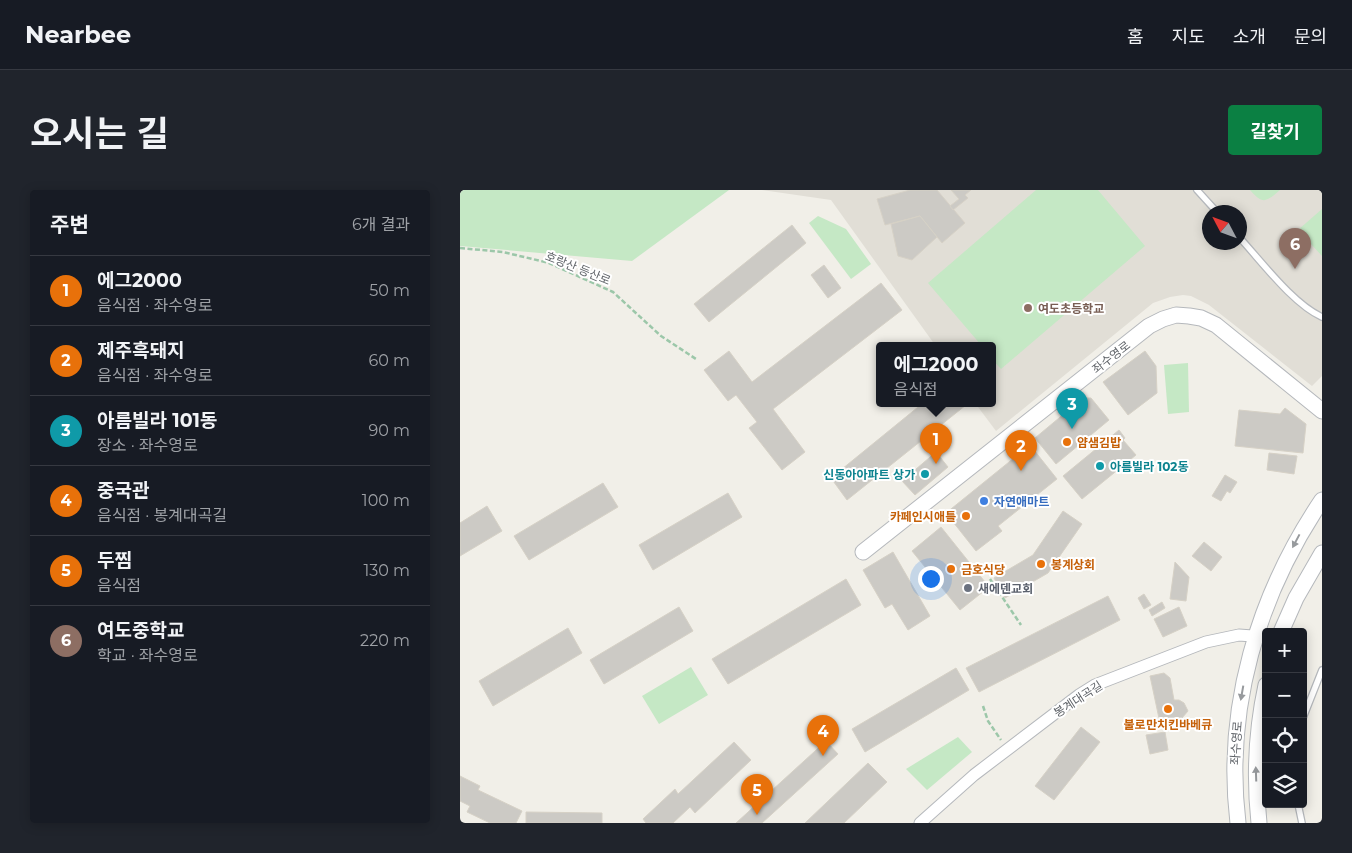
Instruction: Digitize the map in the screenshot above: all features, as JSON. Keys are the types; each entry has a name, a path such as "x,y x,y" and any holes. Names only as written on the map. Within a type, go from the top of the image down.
{"street":[{"name":"좌수영로","path":"863,552 1149,326 1163,319 1176,315 1189,316 1216,326 1322,410"},
{"name":"좌수영로","path":"1238,823 1234,771 1238,714 1272,588 1298,536 1322,500"},
{"path":"1283,628 1296,598 1322,553"},
{"name":"봉계대곡길","path":"920,823 974,775 1079,695 1095,686 1206,642 1239,635 1260,636"},
{"name":"좌수영로","path":"1259,823 1255,761 1262,703"}],"lane":[{"path":"1197,190 1211,205"},
{"path":"1247,245 1298,301 1309,311 1322,317"},
{"path":"1307,708 1322,670"},
{"path":"1299,808 1302,823"}],"path":[{"name":"호랑산 등산로","path":"460,248 503,252 549,263 613,292 661,336 696,359"},
{"path":"990,579 1021,626"},
{"path":"982,706 988,721 1000,740"}],"shaded area":[{"name":"여도초등학교","path":"762,190 1322,190 1322,376 1312,386 1209,305 1191,296 1183,295 1153,303 996,431 978,407 996,407 996,342 933,342 831,200"}],"green space":[{"path":"460,190 729,190 632,261 460,246"},
{"path":"1036,190 1098,190 1145,246 1001,369 996,363 996,342 978,342 928,283"},
{"path":"1250,190 1280,190 1268,199 1262,200"},
{"path":"1322,209 1322,256 1298,230"},
{"path":"818,216 846,229 871,264 851,279 809,223"},
{"path":"1188,363 1189,412 1168,414 1164,365"},
{"path":"691,667 708,695 659,724 642,696"},
{"path":"958,737 972,752 927,790 906,769"}],"building":[{"path":"910,190 937,190 965,223 942,243 920,216 885,225 877,199"},
{"path":"951,190 971,190 965,195 968,198 953,210 950,206 959,199"},
{"path":"920,216 937,237 912,260 898,256 891,224"},
{"path":"792,225 806,243 709,322 694,304"},
{"path":"824,265 841,288 828,298 811,275"},
{"path":"881,283 902,310 773,409 805,452 782,470 749,428 757,422 736,395 728,401 704,370 729,351 752,382"},
{"path":"1145,351 1156,366 1157,393 1128,415 1103,382"},
{"path":"1083,398 1091,398 1109,420 1056,464 1035,438"},
{"path":"918,407 963,407 847,500 831,478"},
{"path":"1285,408 1306,424 1303,453 1235,446 1239,410 1280,414"},
{"name":"아름빌라 102동","path":"1119,430 1125,438 1123,440 1136,455 1082,499 1063,476"},
{"path":"1030,445 1057,479 998,526 1002,531 976,551 946,513"},
{"name":"신동아아파트 상가","path":"936,452 948,467 915,495 902,481"},
{"path":"1269,453 1297,456 1294,474 1267,470"},
{"path":"1225,475 1237,482 1230,493 1227,491 1221,501 1212,496"},
{"path":"603,483 618,507 529,560 514,536"},
{"path":"728,493 742,517 653,570 639,545"},
{"path":"487,506 502,531 460,556 460,523"},
{"path":"1063,511 1082,524 1048,573 1005,598 994,578 1033,555"},
{"path":"941,527 989,587 960,610 912,551"},
{"path":"1204,542 1222,557 1211,571 1192,556"},
{"path":"893,552 930,616 908,630 892,604 885,608 863,570"},
{"path":"1175,562 1189,577 1186,601 1170,599"},
{"path":"846,579 861,605 728,684 712,659"},
{"path":"1144,594 1151,605 1144,609 1138,598"},
{"path":"1108,596 1120,620 979,692 966,668"},
{"path":"1162,602 1165,608 1152,616 1149,610"},
{"path":"679,607 693,631 604,684 590,660"},
{"path":"1179,607 1187,626 1163,637 1154,619"},
{"path":"568,628 582,653 493,706 479,681"},
{"path":"956,668 969,690 865,752 852,729"},
{"path":"1164,673 1170,678 1174,700 1184,703 1188,711 1182,718 1160,723 1150,676"},
{"path":"1081,727 1100,742 1054,800 1035,786"},
{"path":"1165,732 1168,750 1150,754 1146,735"},
{"path":"826,741 838,754 762,823 736,823"},
{"path":"734,742 751,760 695,813 690,807 673,823 646,823 643,819 675,789 678,794"},
{"path":"868,763 887,782 844,823 805,823"},
{"path":"460,776 480,786 478,790 522,811 516,823 490,823 467,812 470,806 460,801"},
{"path":"526,812 602,813 602,823 526,823"}],"place":[{"name":"여도중학교","path":"1295,269"},
{"name":"여도초등학교","path":"1028,308"},
{"name":"아름빌라 101동","path":"1072,429"},
{"name":"얌샘김밥","path":"1067,442"},
{"name":"에그2000","path":"936,464"},
{"name":"아름빌라 102동","path":"1100,466"},
{"name":"제주흑돼지","path":"1021,471"},
{"name":"신동아아파트 상가","path":"925,474"},
{"name":"자연애마트","path":"984,501"},
{"name":"카페인시애틀","path":"966,516"},
{"name":"봉계상회","path":"1041,564"},
{"name":"금호식당","path":"951,569"},
{"name":"새에덴교회","path":"968,588"},
{"name":"불로만치킨바베큐","path":"1168,709"},
{"name":"중국관","path":"823,756"},
{"name":"두찜","path":"757,815"}]}
